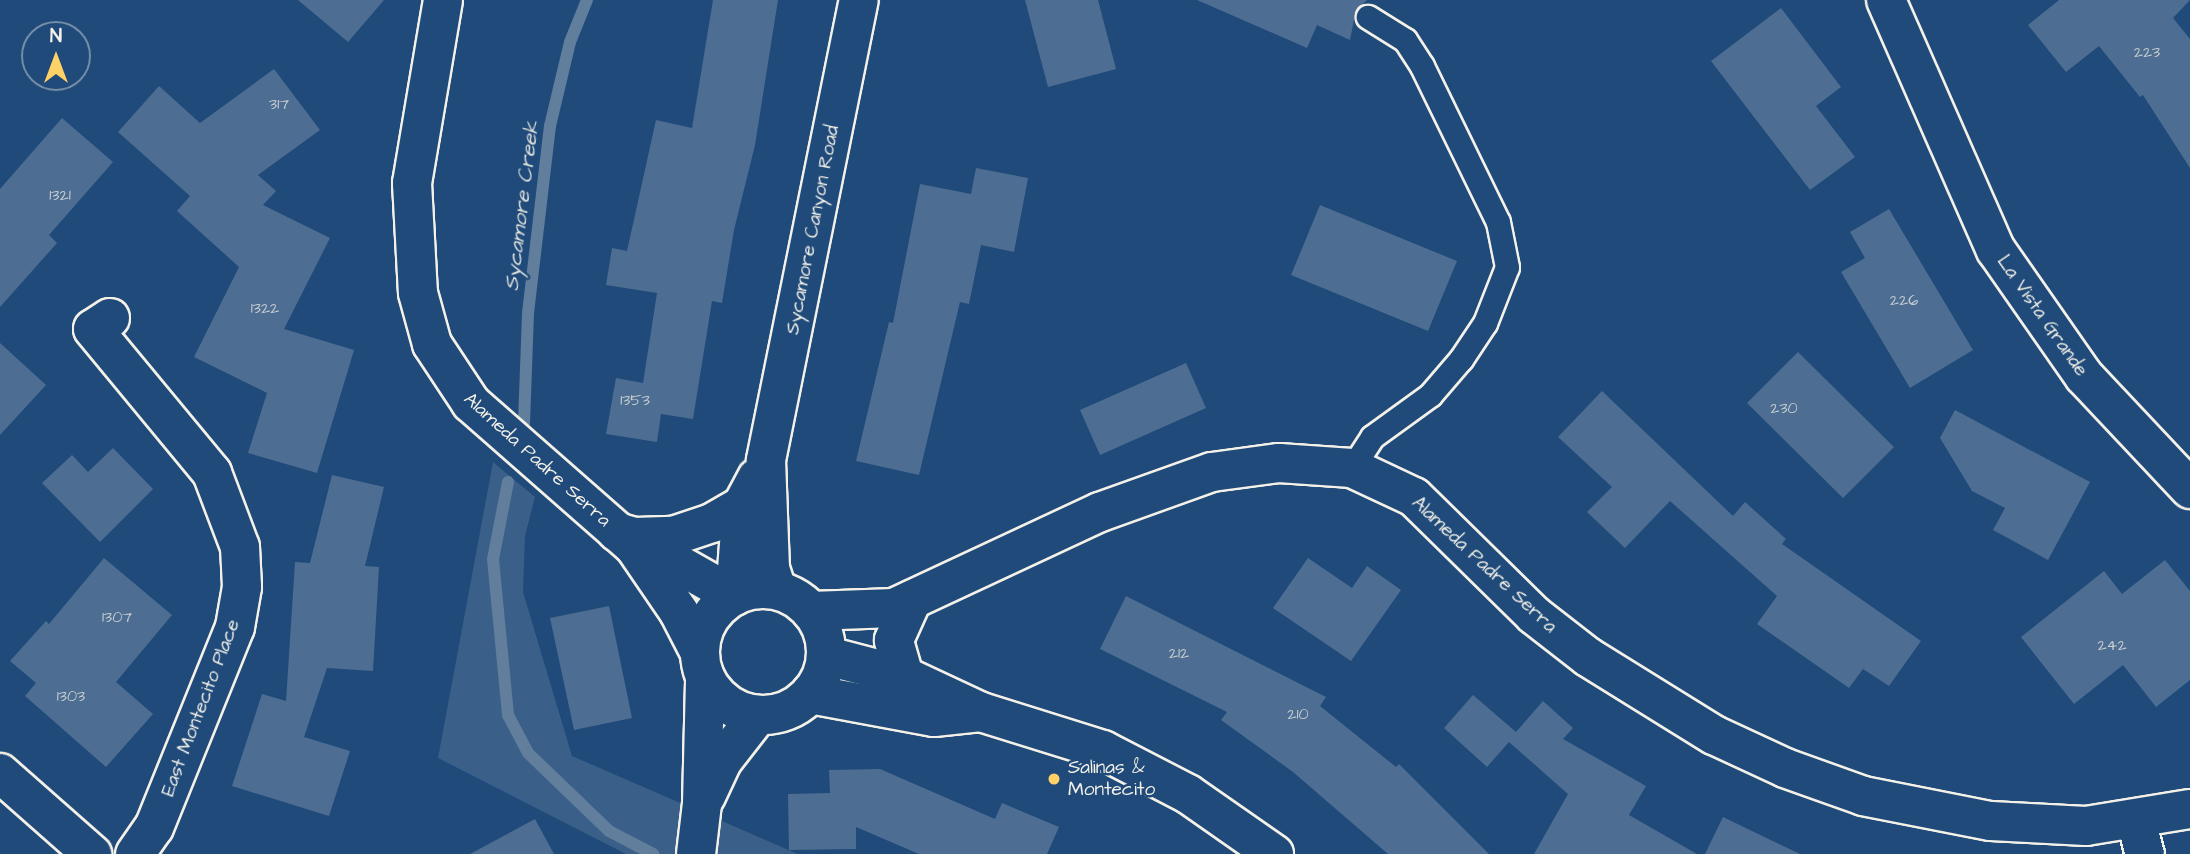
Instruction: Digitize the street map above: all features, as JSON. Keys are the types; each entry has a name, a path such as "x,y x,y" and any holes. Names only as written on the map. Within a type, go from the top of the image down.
{"street":[{"name":"Alameda Padre Serra","path":"443,0 412,183 413,256 425,324 443,365 471,402 625,539 679,612 703,665"},
{"name":"Sycamore Canyon Road","path":"777,590 770,569 766,460 859,0"},
{"name":"La Vista Grande","path":"1886,0 2003,261 2084,376 2190,489"},
{"name":"East Montecito Place","path":"110,318 93,330 212,473 230,509 241,561 235,627 154,827 135,854"},
{"name":"Sycamore Canyon Road","path":"734,595 742,506 766,460"},
{"name":"Alameda Padre Serra","path":"827,655 873,632 903,604 1100,512 1212,472 1279,463 1352,468 1414,497 1534,615 1587,657 1671,711 1750,753 1850,792 1938,814 2141,837 2190,809"},
{"path":"625,539 673,536 712,523 742,506"},
{"name":"Alameda Padre Serra","path":"625,539 669,559 734,595"},
{"path":"696,854 702,804 703,665 707,623 734,595 777,590 811,611 821,626 827,655 810,694 786,711 758,715 727,703 703,665"},
{"name":"Alameda Padre Serra","path":"811,611 903,604"},
{"path":"903,604 894,640 904,676"},
{"path":"827,655 904,676 981,712 1104,750 1188,793 1273,854"},
{"path":"810,694 934,716 981,712"},
{"path":"702,804 723,760 758,715"},
{"path":"0,772 92,854"}],"lane":[{"path":"1352,468 1372,436 1430,395 1461,359 1485,323 1507,267 1498,222 1422,66 1405,40 1368,17"}],"shaded area":[{"path":"493,462 535,497 525,536 523,592 572,756 798,854 626,854 438,758"}],"building":[{"path":"298,0 384,0 348,42"},
{"path":"713,0 778,0 755,145 734,230 722,303 712,301 693,419 661,414 657,442 606,434 616,378 643,383 657,293 606,285 612,248 627,251 656,120 692,128"},
{"path":"1025,0 1098,0 1116,69 1048,87"},
{"path":"1197,0 1367,0 1356,10 1350,40 1317,25 1307,48"},
{"path":"2059,0 2190,0 2173,18 2190,39 2190,168 2143,95 2140,97 2099,46 2066,72 2028,25"},
{"path":"1781,8 1841,87 1816,106 1855,157 1810,190 1711,61"},
{"path":"274,69 320,130 258,175 276,191 263,205 330,238 284,329 354,350 317,473 248,453 267,393 194,357 239,267 177,211 190,196 118,132 159,86 200,123"},
{"path":"62,118 113,162 49,235 57,243 0,307 0,189"},
{"path":"976,168 1028,178 1014,252 981,245 969,304 960,302 919,475 856,461 889,322 893,323 920,184 971,194"},
{"path":"1320,205 1457,261 1428,331 1291,275"},
{"path":"1889,209 1973,350 1910,388 1841,272 1865,258 1850,232"},
{"path":"0,343 46,385 0,435"},
{"path":"1798,352 1894,447 1843,498 1747,403"},
{"path":"1186,363 1206,408 1100,455 1080,410"},
{"path":"1602,391 1733,516 1745,502 1786,539 1782,544 1921,641 1889,686 1863,669 1849,688 1757,624 1777,596 1670,501 1625,548 1587,512 1612,487 1558,437"},
{"path":"1955,410 2090,482 2048,560 1993,530 2005,508 1972,491 1940,438"},
{"path":"113,448 153,489 100,542 42,483 72,455 88,472"},
{"path":"332,475 384,487 365,566 379,567 373,671 327,668 304,737 350,751 329,816 232,786 262,694 286,701 295,562 310,563"},
{"path":"104,558 172,615 116,682 153,714 106,767 25,696 36,683 10,661 46,621 49,624"},
{"path":"1308,558 1352,588 1367,566 1401,590 1351,661 1273,608"},
{"path":"2165,560 2190,591 2190,680 2156,707 2123,665 2074,704 2021,637 2104,571 2122,594"},
{"path":"1126,596 1326,697 1320,706 1396,767 1399,764 1489,854 1388,854 1293,772 1221,720 1227,712 1100,649"},
{"path":"609,606 632,718 574,730 550,618"},
{"path":"1473,695 1516,732 1543,701 1573,728 1563,739 1646,786 1629,815 1697,854 1534,854 1568,794 1509,742 1487,767 1444,728"},
{"path":"880,769 995,819 1002,803 1059,827 1047,854 919,854 856,827 856,849 789,850 788,794 830,793 829,770"},
{"path":"1723,817 1800,854 1705,854"},
{"path":"535,819 554,854 470,854"}],"waterway":[{"name":"Sycamore Creek","path":"524,423 528,313 550,126 570,42 587,0"},
{"name":"Sycamore Creek","path":"508,482 493,559 508,715 528,753 609,831 653,854"}],"place":[{"name":"Salinas & Montecito","path":"1054,779"}]}
